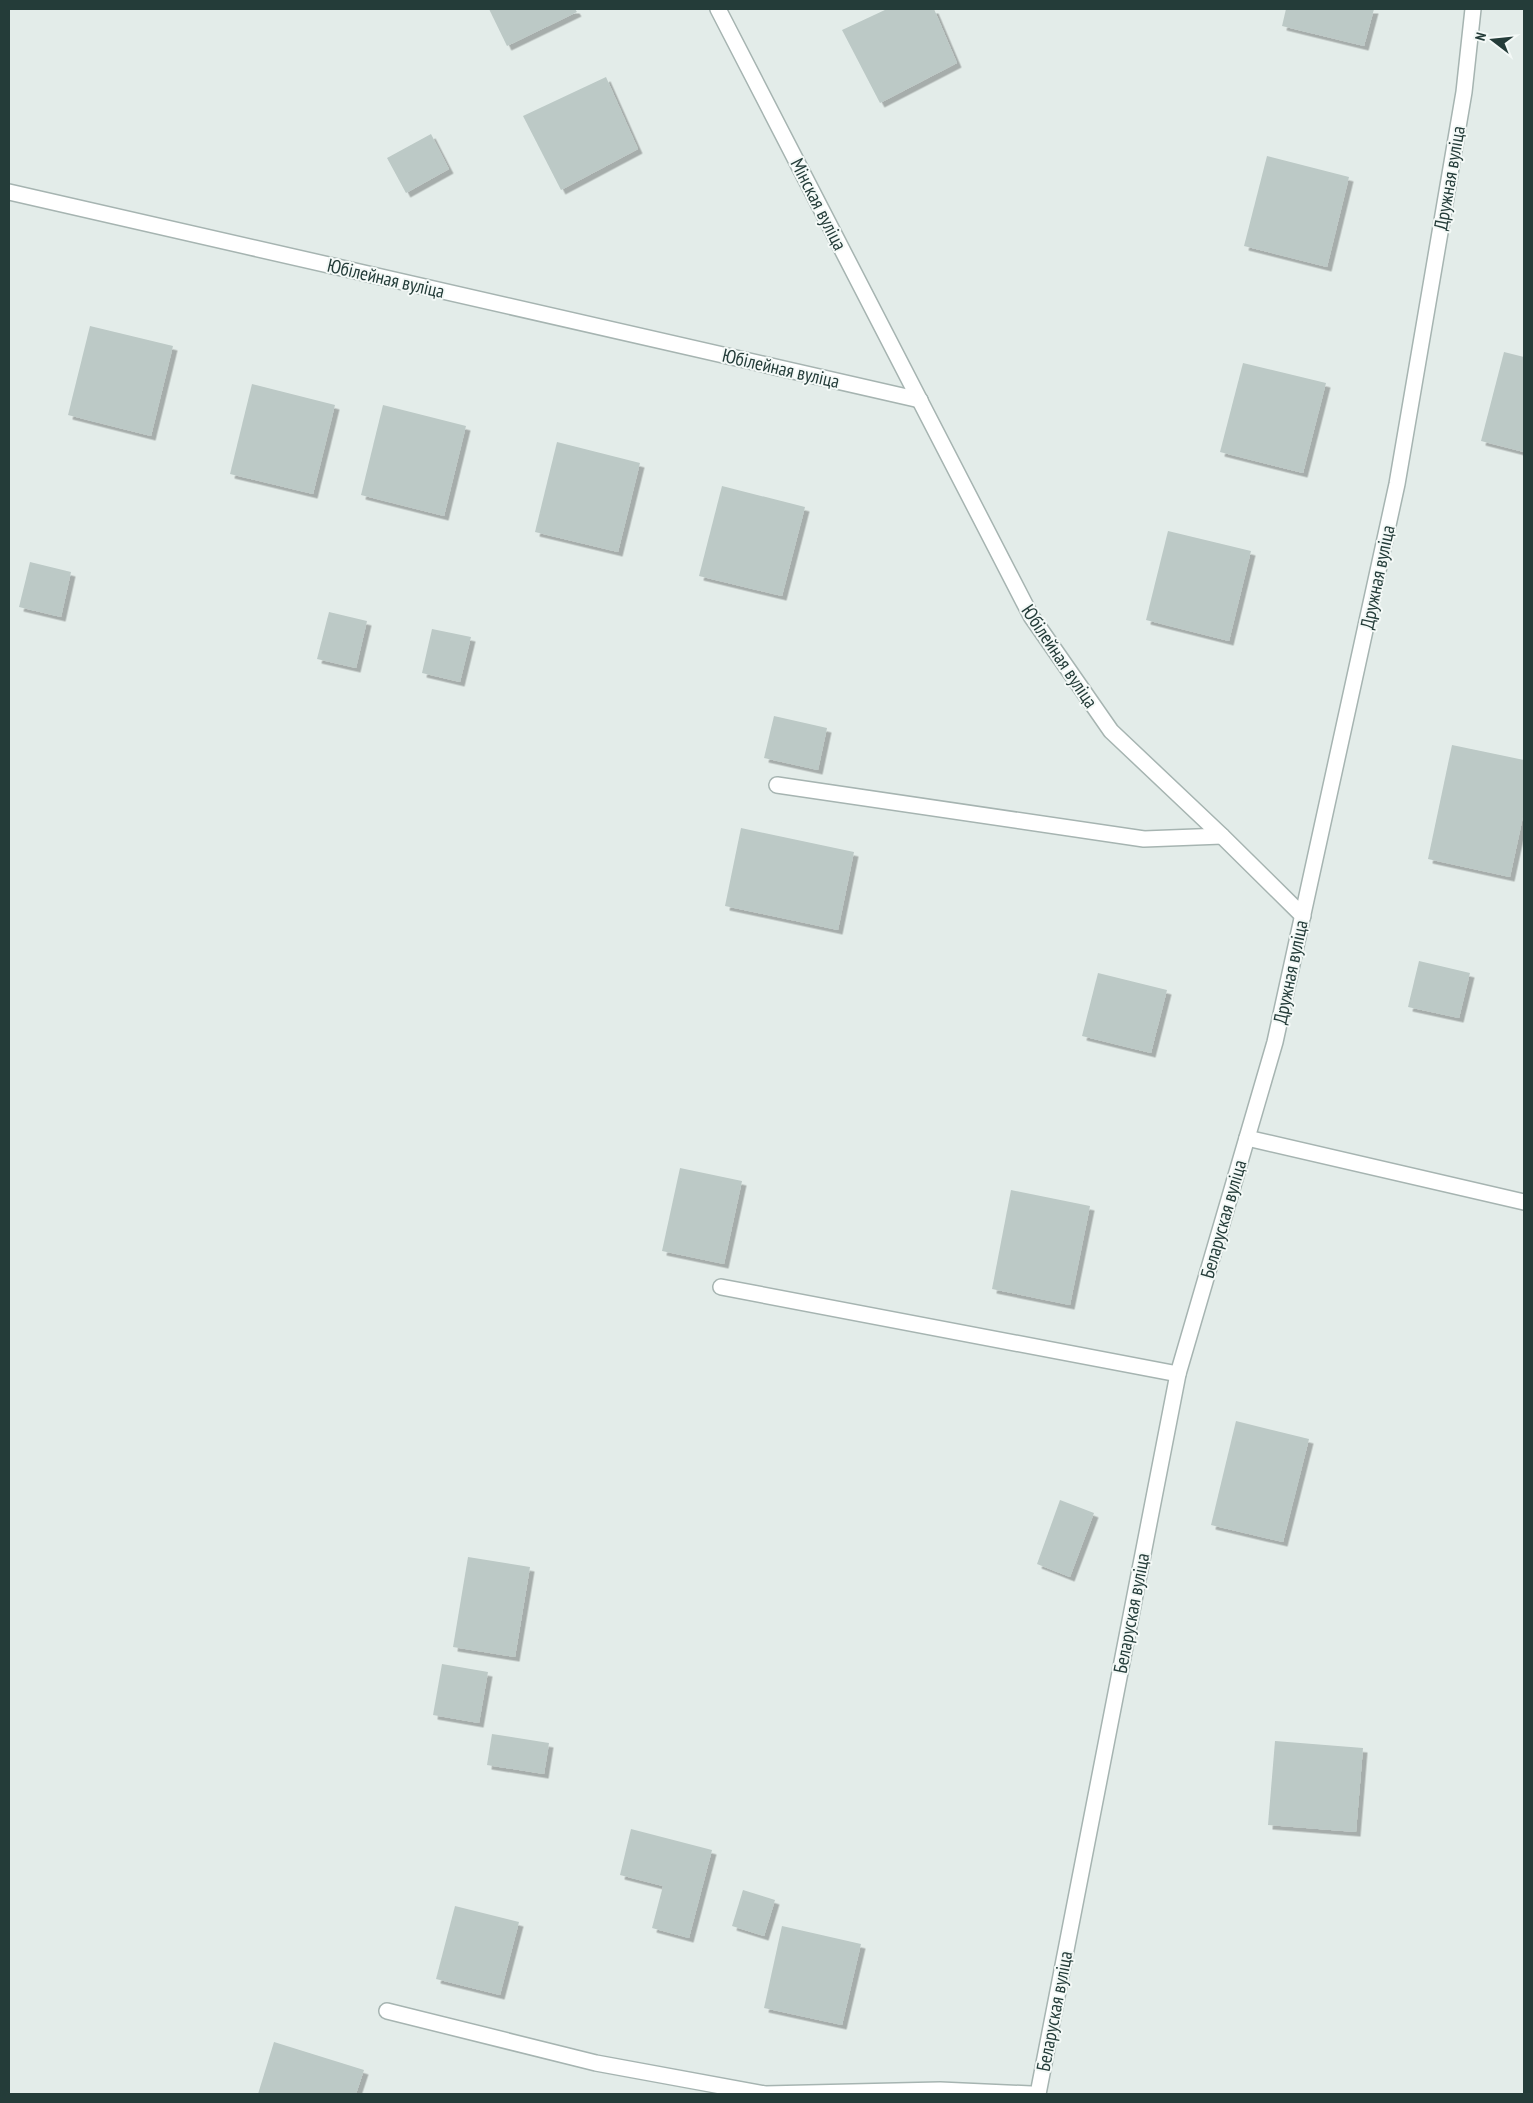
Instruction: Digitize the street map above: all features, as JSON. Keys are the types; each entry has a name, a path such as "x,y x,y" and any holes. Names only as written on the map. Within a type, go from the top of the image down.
{"street":[{"name":"Мінская вуліца","path":"718,9 920,400"},
{"name":"Дружная вуліца","path":"1247,1138 1275,1042 1397,484 1464,92 1473,9"},
{"name":"Юбілейная вуліца","path":"9,192 920,400 1031,616 1111,731 1303,916"},
{"path":"777,785 1144,839 1222,836"},
{"path":"1247,1138 1524,1202"},
{"name":"Беларуская вуліца","path":"1038,2094 1178,1374 1247,1138"},
{"path":"722,1287 1178,1374"},
{"path":"387,2011 596,2063 765,2094 940,2090 1031,2094"}],"building":[{"path":"489,9 575,9 577,12 507,46"},
{"path":"887,9 934,9 957,63 880,103 842,30"},
{"path":"1286,9 1374,9 1364,46 1282,26"},
{"path":"606,77 638,149 561,190 523,116"},
{"path":"431,134 449,169 406,193 387,158"},
{"path":"1267,156 1349,177 1327,267 1244,246"},
{"path":"90,326 173,346 151,436 68,415"},
{"path":"1504,352 1524,357 1524,452 1481,441"},
{"path":"1243,363 1326,383 1303,473 1220,452"},
{"path":"252,384 335,405 313,494 230,474"},
{"path":"383,405 466,426 444,516 361,495"},
{"path":"557,442 640,463 618,552 535,532"},
{"path":"722,486 805,507 782,596 699,576"},
{"path":"1168,531 1251,551 1229,641 1146,620"},
{"path":"30,562 71,572 61,617 19,607"},
{"path":"329,612 367,621 356,668 317,659"},
{"path":"432,629 471,637 460,682 422,673"},
{"path":"774,716 827,728 818,770 764,758"},
{"path":"1452,745 1524,760 1524,812 1510,877 1428,859"},
{"path":"741,828 854,852 838,930 725,906"},
{"path":"1419,961 1470,973 1459,1018 1408,1007"},
{"path":"1098,973 1167,990 1151,1053 1082,1036"},
{"path":"680,1168 742,1181 724,1264 662,1251"},
{"path":"1011,1190 1090,1206 1070,1305 992,1289"},
{"path":"1236,1421 1309,1439 1283,1542 1211,1525"},
{"path":"1060,1500 1094,1513 1070,1577 1037,1564"},
{"path":"468,1557 530,1567 515,1657 453,1647"},
{"path":"442,1664 488,1672 479,1723 433,1715"},
{"path":"492,1734 549,1743 544,1774 487,1765"},
{"path":"1275,1741 1363,1748 1356,1832 1268,1825"},
{"path":"631,1829 712,1850 689,1938 652,1928 663,1886 620,1875"},
{"path":"743,1890 775,1900 764,1936 732,1926"},
{"path":"455,1906 519,1922 500,1995 436,1979"},
{"path":"782,1926 861,1944 842,2025 764,2008"},
{"path":"274,2042 364,2070 356,2094 258,2094"}]}
